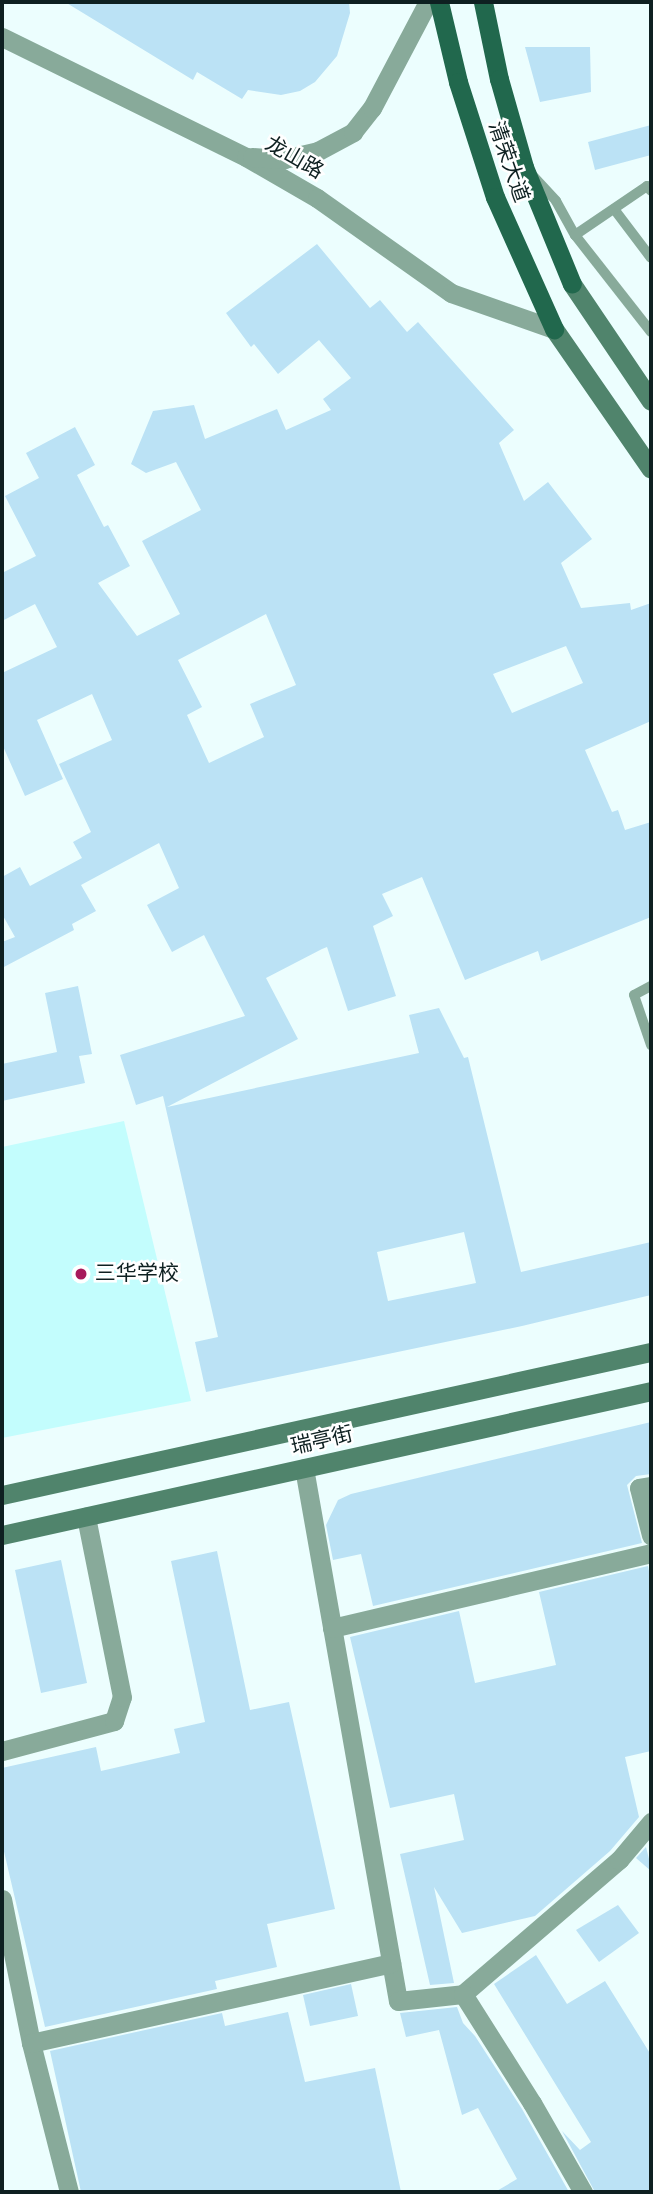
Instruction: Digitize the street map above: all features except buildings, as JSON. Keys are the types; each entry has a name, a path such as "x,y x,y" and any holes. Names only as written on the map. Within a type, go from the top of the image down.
{"main road":[{"name":"清荣大道","path":"439,2 457,82 495,197 533,288 554,329"},
{"name":"清荣大道","path":"483,2 499,79 524,167 572,284 650,398"},
{"path":"554,329 651,469"},
{"name":"瑞亭街","path":"2,1495 651,1352"},
{"name":"瑞亭街","path":"2,1535 651,1391"}],"street":[{"path":"246,157 284,159 318,151 353,132 372,108 428,2"},
{"name":"龙山路","path":"2,37 246,157 317,198 451,293 554,329"},
{"path":"304,1468 398,2001 463,1994 619,1860 651,1822"},
{"path":"651,1486 639,1489 651,1535"},
{"path":"2,1751 114,1721 122,1697 86,1517"},
{"path":"332,1628 651,1553"},
{"path":"2,1899 31,2043 69,2192"},
{"path":"31,2043 391,1963"},
{"path":"463,1994 532,2103 583,2192"}],"lane":[{"path":"524,167 556,201 575,235 651,332"},
{"path":"575,235 648,186 651,191"},
{"path":"614,209 651,258"},
{"path":"651,986 634,995 651,1045"}],"shaded area":[{"name":"三华学校","path":"124,1121 191,1401 2,1438 2,1147"}],"place":[{"name":"三华学校","path":"81,1274"}]}
